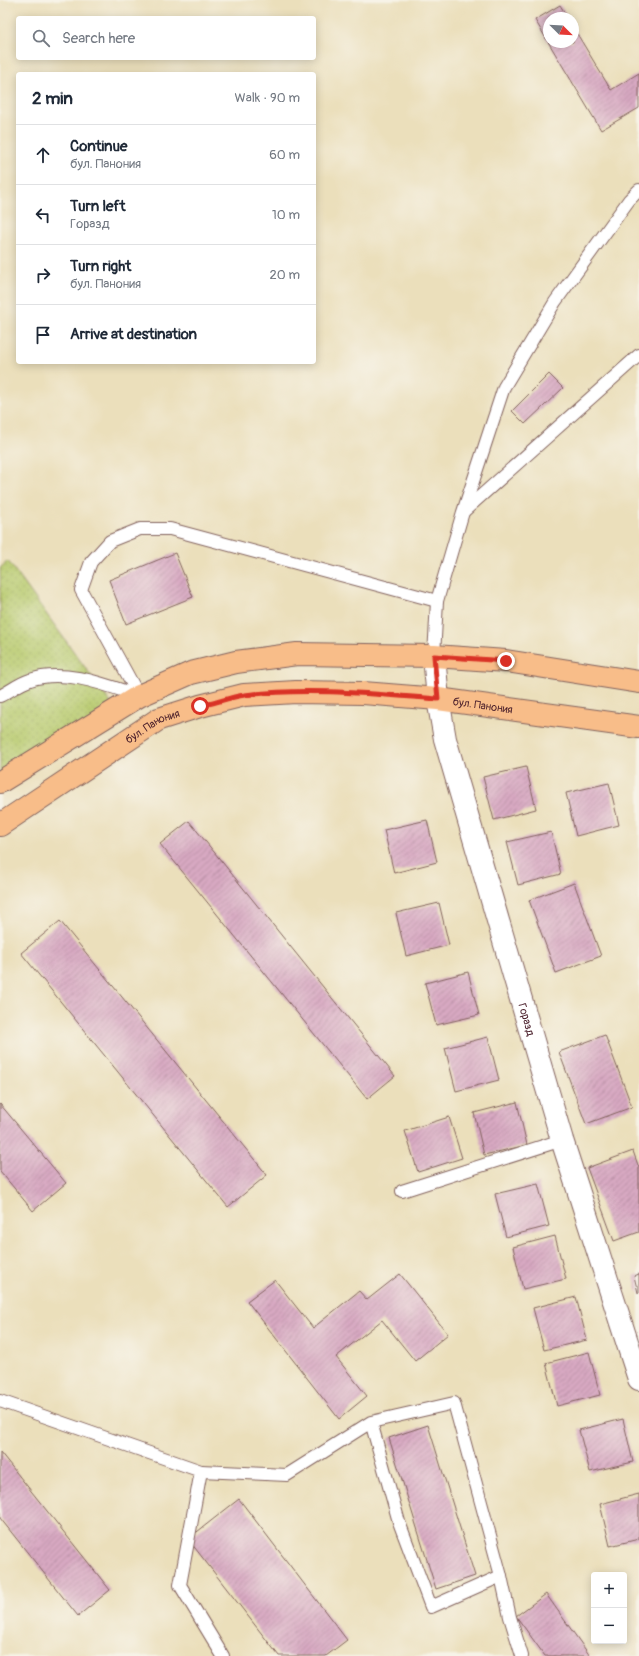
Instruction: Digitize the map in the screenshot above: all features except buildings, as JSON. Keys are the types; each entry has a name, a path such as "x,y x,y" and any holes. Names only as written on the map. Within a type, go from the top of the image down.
{"main road":[{"path":"0,782 139,696 191,673 236,662 297,654 434,656 506,661 639,682"},
{"name":"бул. Панония","path":"0,824 159,719 200,706 244,695 296,692 363,693 438,699 639,727"}],"street":[{"name":"Горазд","path":"434,656 438,699 445,739 562,1140 639,1379"}],"lane":[{"path":"434,656 437,601 463,512 504,387 555,302 629,200 639,190"},
{"path":"463,512 639,355"},
{"path":"139,696 81,590 91,562 110,541 140,529 170,529 437,601"},
{"path":"0,696 30,680 52,676 93,680 139,696"},
{"path":"402,1191 562,1140"},
{"path":"0,1401 201,1470 288,1475 371,1422 454,1403 501,1576 510,1617 522,1656"},
{"path":"371,1422 399,1522 431,1607 501,1576"},
{"path":"201,1470 180,1585 223,1656"}],"green space":[{"path":"8,561 116,710 0,782 0,568"}],"route":[{"path":"200,706 244,695 296,692 363,693 438,699 434,656 506,661"}]}
